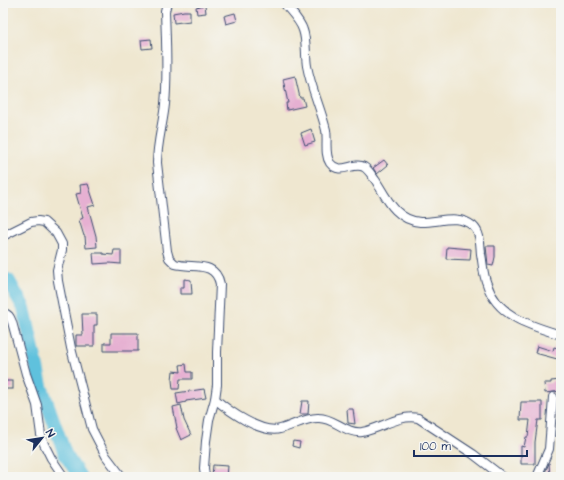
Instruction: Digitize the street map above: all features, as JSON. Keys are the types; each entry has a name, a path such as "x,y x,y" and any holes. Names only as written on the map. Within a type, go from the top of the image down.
{"street":[{"path":"167,3 165,11 167,81 158,150 158,163 168,258 174,264 205,267 216,273 219,277 220,284 216,398 209,420 206,440 204,468 205,477"},
{"path":"284,3 304,31 307,66 326,131 328,157 331,163 341,169 355,166 366,168 392,207 400,215 408,219 419,222 430,222 458,219 473,227 480,238 487,286 498,304 521,321 561,335"},
{"path":"3,236 31,222 38,221 44,222 60,239 62,250 57,270 58,281 70,348 87,414 98,442 106,456 122,477"},
{"path":"3,313 10,316 12,322 26,374 37,406 41,435 44,444 51,458 64,477"},
{"path":"537,477 549,449 554,397"},
{"path":"216,398 234,414 274,430 319,418 329,420 355,432 362,432 411,416 418,418 473,454 503,477"}],"building":[{"path":"205,5 206,13 197,14 196,7"},
{"path":"190,11 190,21 174,23 173,13"},
{"path":"235,13 237,21 226,24 224,16"},
{"path":"151,39 152,48 142,49 141,40"},
{"path":"295,76 300,98 303,98 305,106 287,110 286,103 288,103 283,79"},
{"path":"311,129 315,142 305,145 301,133"},
{"path":"384,160 388,165 377,174 373,168"},
{"path":"88,184 95,205 88,207 96,236 97,247 86,248 85,236 79,220 83,218 76,194 81,193 80,185"},
{"path":"486,246 495,246 493,266 488,265"},
{"path":"447,247 471,249 470,260 446,259"},
{"path":"114,250 121,250 121,264 94,264 93,253 113,255"},
{"path":"184,279 191,280 192,294 180,294 180,287 184,287"},
{"path":"82,314 97,314 97,325 94,325 94,346 76,346 76,335 83,335"},
{"path":"111,333 138,333 138,351 104,351 104,343 111,343"},
{"path":"537,346 553,351 554,347 561,349 561,360 535,353"},
{"path":"186,364 187,372 192,372 192,379 180,379 179,389 173,389 173,371 181,372 180,365"},
{"path":"561,380 561,391 545,393 544,383 551,383 551,381"},
{"path":"3,381 13,381 13,389 3,389"},
{"path":"204,389 206,398 186,401 178,404 176,393"},
{"path":"302,401 309,401 308,414 300,414"},
{"path":"521,402 542,402 542,420 538,420 535,442 535,464 521,464 521,446 524,447 526,437 528,437 530,420 520,420"},
{"path":"181,405 184,420 191,435 181,440 176,428 173,407"},
{"path":"347,409 353,409 355,424 348,423"},
{"path":"293,441 300,442 299,448 292,446"},
{"path":"549,463 550,477 543,477"},
{"path":"213,465 228,466 227,477 212,476"}],"waterway":[{"path":"3,279 8,280 24,308 41,386 65,454 80,477"}]}
